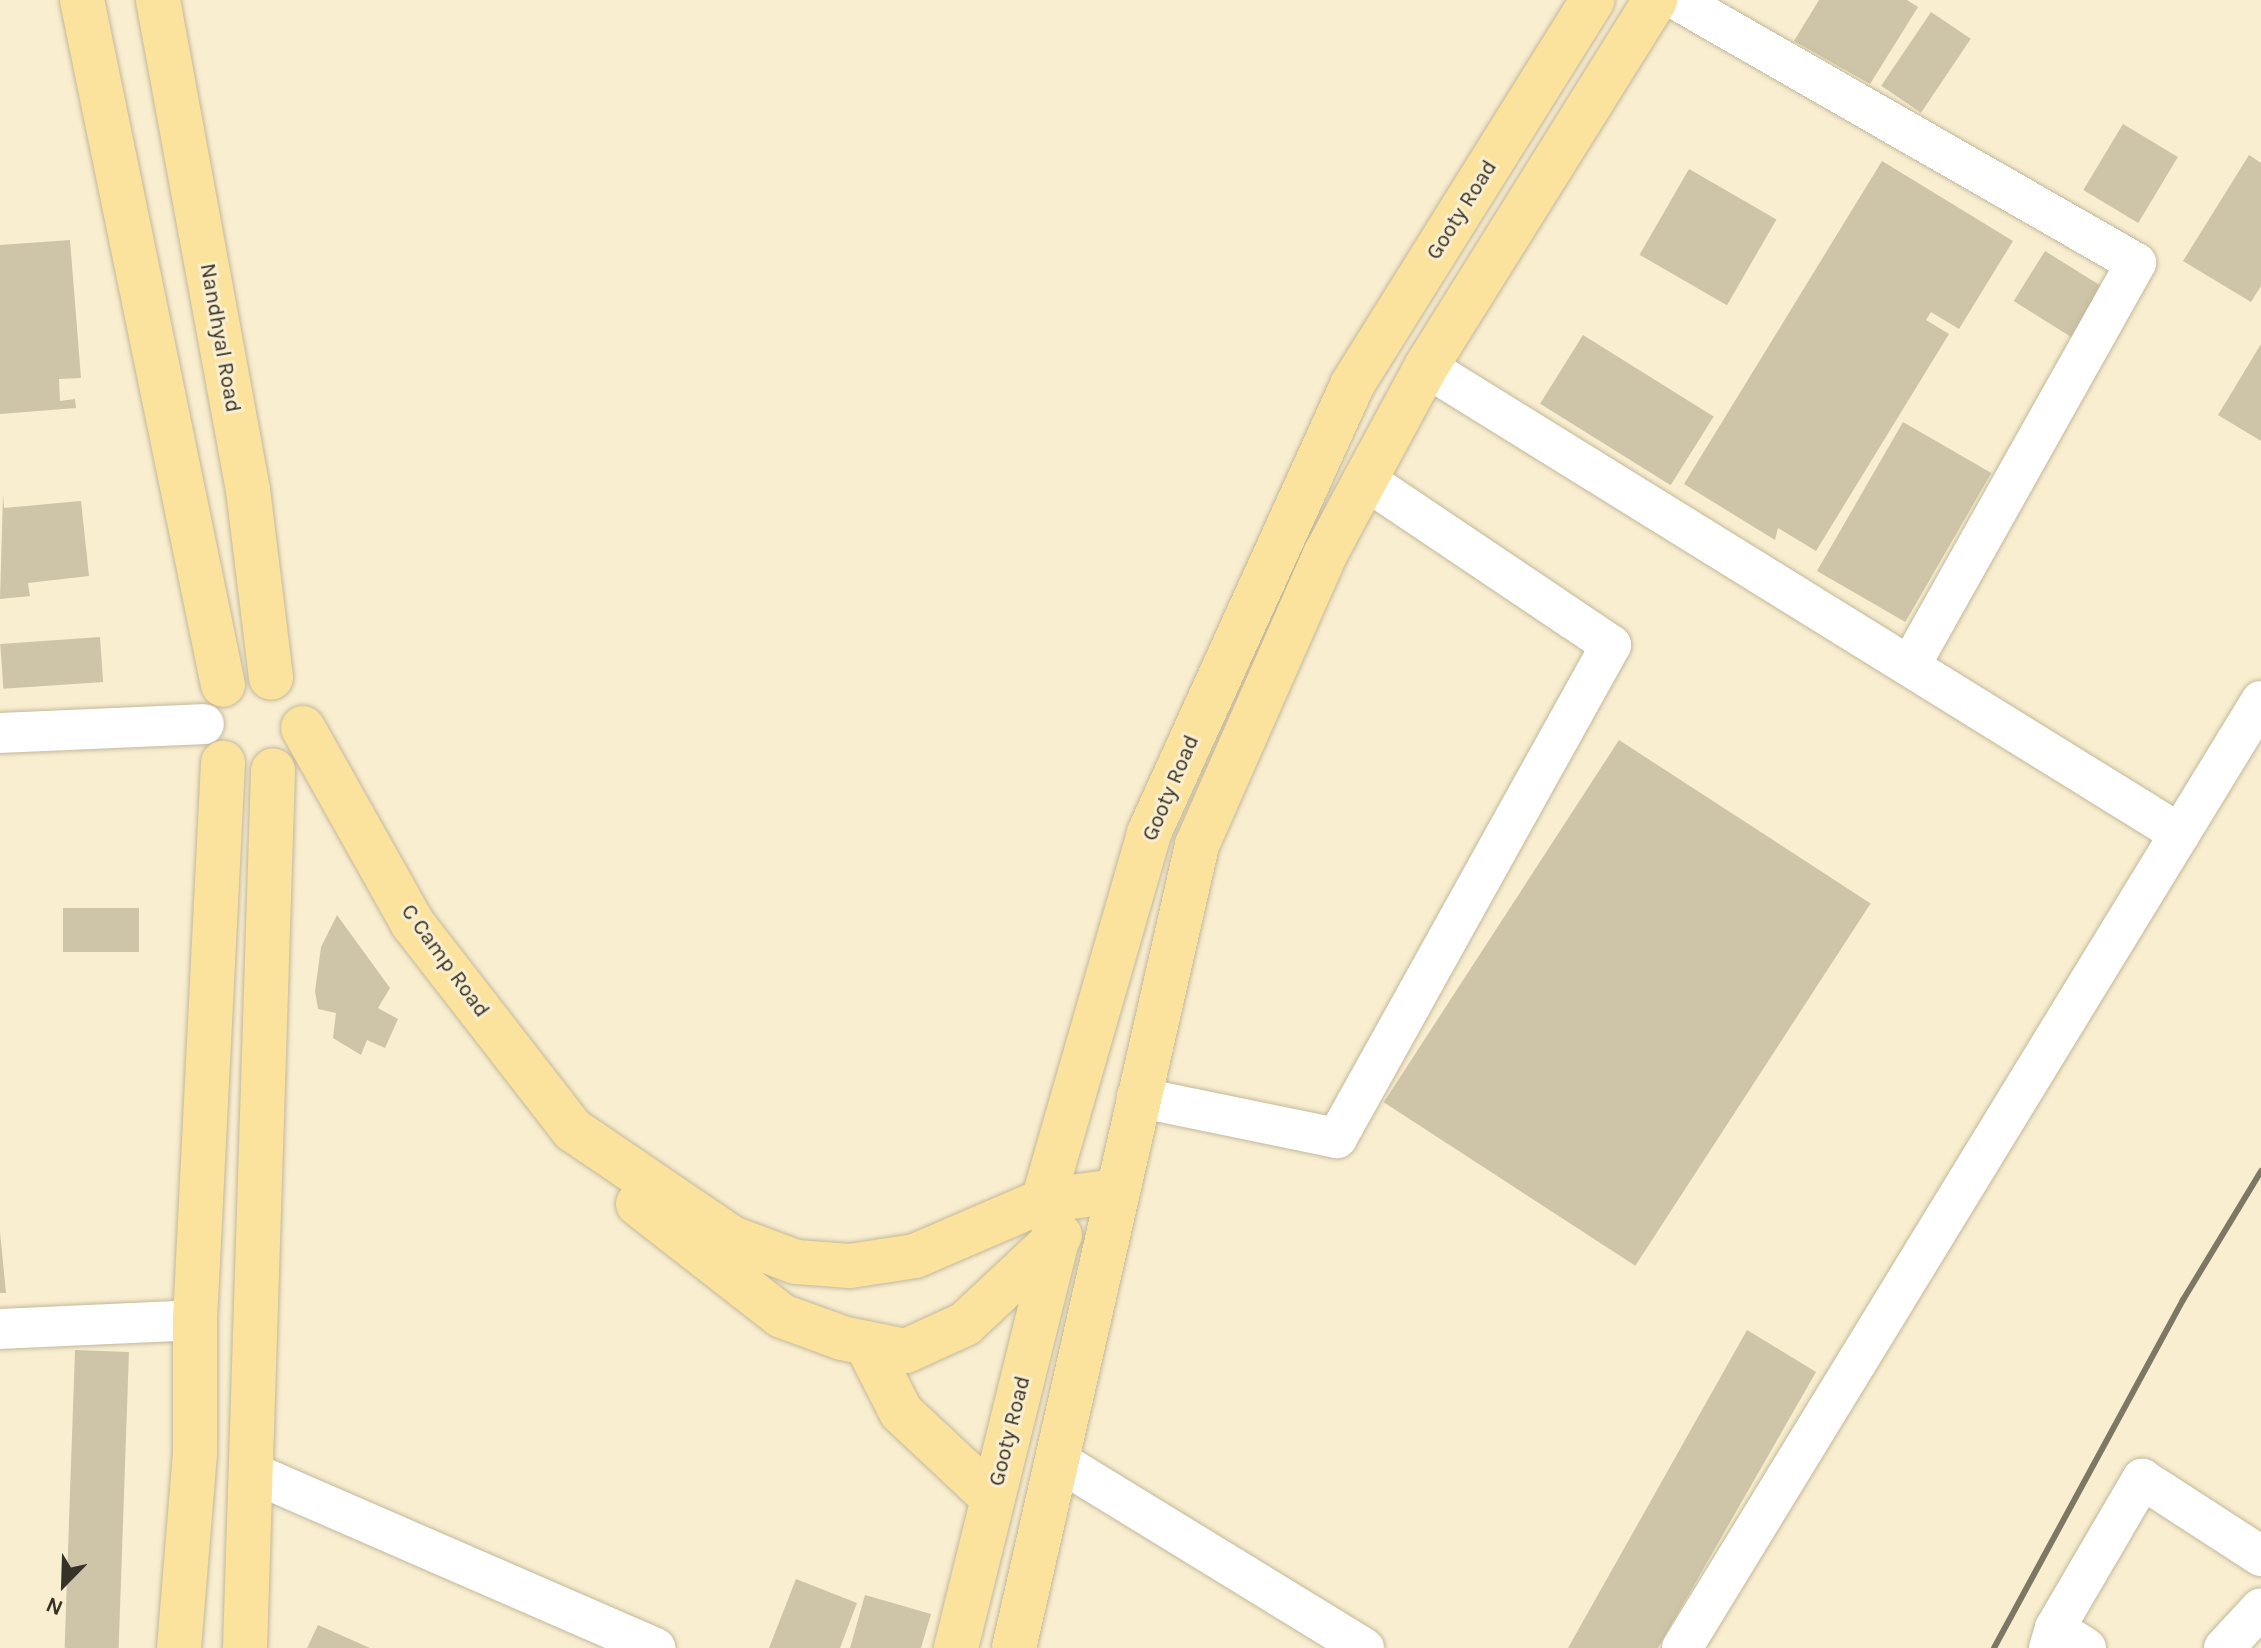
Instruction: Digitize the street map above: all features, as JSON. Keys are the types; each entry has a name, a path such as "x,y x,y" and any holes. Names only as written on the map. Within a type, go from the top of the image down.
{"main road":[{"path":"82,0 223,685"},
{"name":"Nandhyal Road","path":"158,0 248,490 271,678"},
{"name":"Gooty Road","path":"956,1648 993,1498 1050,1218 1149,833 1352,385 1593,0"},
{"name":"Gooty Road","path":"1014,1648 1115,1191 1197,845 1326,553 1426,367 1655,0"},
{"path":"246,675 271,678 299,703 303,728 294,754 273,770 247,774 223,763 206,738 204,724 213,696 223,685 246,675"},
{"name":"C Camp Road","path":"303,728 413,924 585,1138"},
{"path":"179,1648 195,1454 195,1320 223,763"},
{"path":"245,1648 253,1473 273,770"},
{"path":"585,1138 732,1238 796,1262 850,1266 915,1256 1050,1218 1115,1191"},
{"path":"585,1138 598,1167 710,1264 782,1316 866,1343 906,1351 965,1324 1050,1218"},
{"path":"866,1343 901,1412 993,1498"}],"street":[{"path":"1677,0 2136,263 1911,664"},
{"path":"1426,367 1911,664 2180,834"},
{"path":"1137,1097 1337,1138 1611,645 1365,480"},
{"path":"1682,1648 2261,701"},
{"path":"0,733 204,724"},
{"path":"0,1329 195,1320"},
{"path":"1057,1460 1364,1648"},
{"path":"253,1473 656,1648"},
{"path":"2063,1641 2142,1479 2256,1541"},
{"path":"2224,1648 2261,1608"}],"building":[{"path":"1819,0 1907,0 1918,7 1870,84 1794,41"},
{"path":"1931,12 1971,39 1921,113 1881,86"},
{"path":"2123,124 2178,157 2138,223 2083,190"},
{"path":"2249,155 2261,163 2261,286 2251,302 2183,261"},
{"path":"1882,161 2013,241 1959,329 1931,312 1926,320 1949,334 1816,551 1778,528 1775,540 1684,484"},
{"path":"1689,169 1776,220 1727,305 1640,255"},
{"path":"70,240 81,378 59,379 60,401 75,399 76,408 0,414 0,245"},
{"path":"2045,251 2105,289 2074,339 2014,301"},
{"path":"1583,335 1714,417 1671,485 1540,404"},
{"path":"2261,344 2261,441 2218,415"},
{"path":"1903,422 1991,473 1905,622 1817,571"},
{"path":"3,494 4,508 81,501 89,576 28,583 30,596 0,599"},
{"path":"100,637 103,682 3,689 0,644"},
{"path":"1619,740 1871,903 1635,1266 1384,1102"},
{"path":"63,908 139,908 139,952 63,952"},
{"path":"337,915 390,988 378,1008 398,1019 385,1048 367,1040 361,1055 333,1038 336,1013 318,1009 315,991 321,947"},
{"path":"0,1232 6,1293 0,1293"},
{"path":"1747,1330 1816,1372 1658,1648 1568,1648"},
{"path":"75,1350 129,1352 119,1648 65,1648"},
{"path":"796,1579 857,1603 840,1648 769,1648"},
{"path":"865,1595 931,1614 921,1648 850,1648"},
{"path":"318,1625 370,1648 307,1648"}],"railway":[{"path":"1994,1648 2183,1300 2261,1171"}]}
